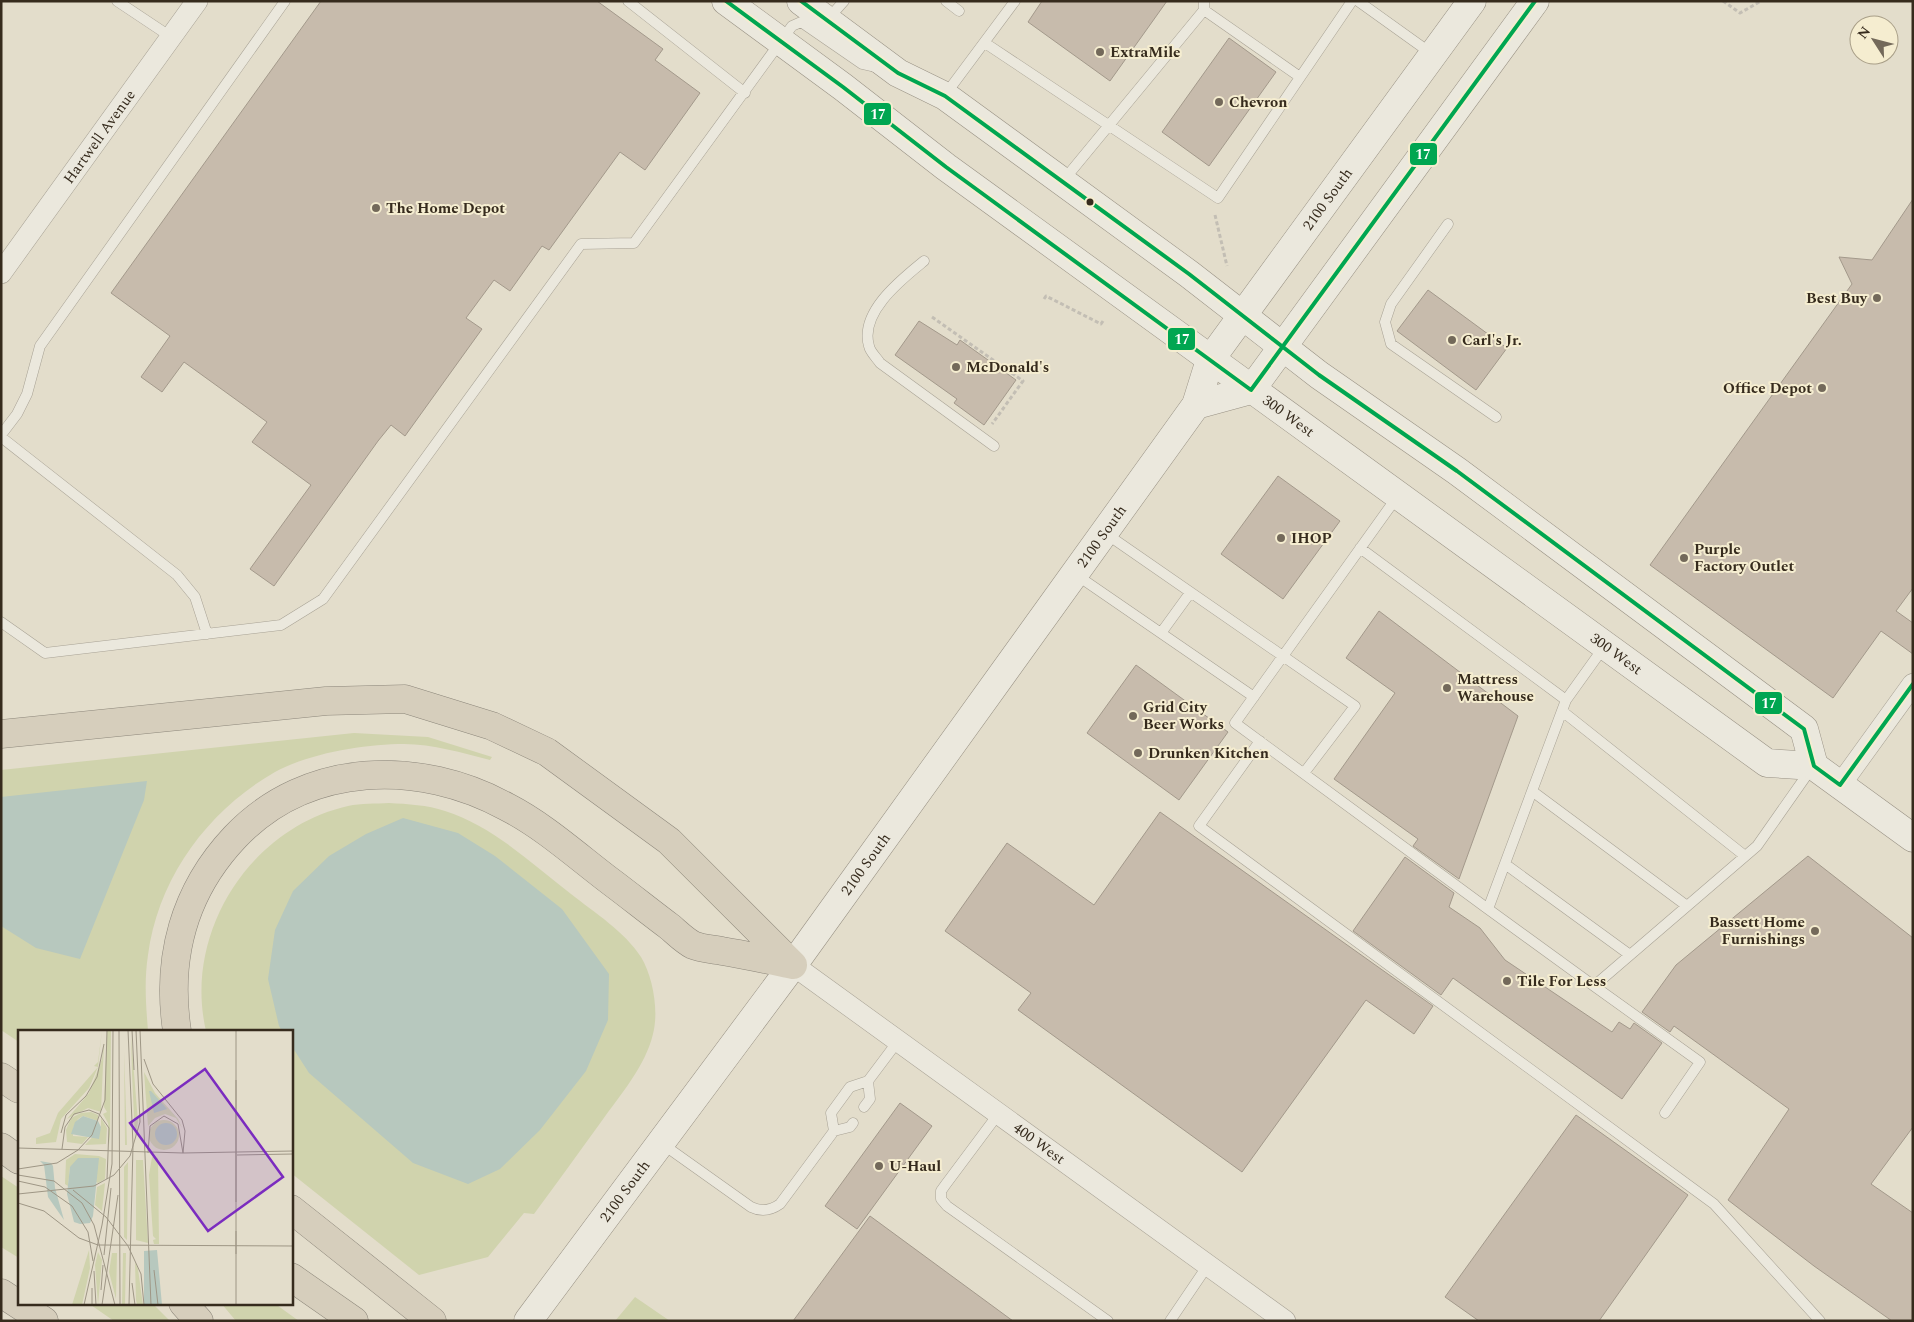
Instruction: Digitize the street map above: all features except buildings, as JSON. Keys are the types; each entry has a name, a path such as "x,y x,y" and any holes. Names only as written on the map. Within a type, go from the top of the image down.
{"highway":[{"path":"1,734 326,702 405,699 492,726 547,752 669,841 793,965"},
{"path":"177,1030 173,986 178,943 192,900 209,869 239,832 276,804 325,782 362,775 412,775 459,786 484,795 510,808 550,835 694,945 793,965"},
{"path":"1,1077 18,1088"},
{"path":"1,1147 18,1161"},
{"path":"1,1154 18,1162"},
{"path":"292,1210 430,1319"},
{"path":"292,1278 354,1321"},
{"path":"1,1293 44,1321"},
{"path":"184,1304 199,1321"}],"main road":[{"name":"300 West","path":"726,1 946,167 1397,497 1767,763 1814,766"},
{"path":"801,1 836,11 898,73 944,96 1804,729 1814,766 1913,838"},
{"name":"2100 South","path":"528,1321 793,965 1196,405 1210,360 1472,1"},
{"path":"1196,405 1251,390 1284,348 1536,1"}],"street":[{"name":"Hartwell Avenue","path":"1,273 197,1"},
{"path":"1840,785 1913,684"},
{"name":"400 West","path":"793,965 1285,1321"}],"lane":[{"path":"117,1 171,37"},
{"path":"207,634 195,597 177,575 1,436 17,414 27,394 40,346 286,1"},
{"path":"628,1 745,92"},
{"path":"946,1 959,11"},
{"path":"944,96 1015,1"},
{"path":"985,43 1218,198 1352,1"},
{"path":"1358,1 1433,55"},
{"path":"1062,182 1204,6 1300,77"},
{"path":"1,622 45,653 281,625 323,599 581,244 634,244 792,26 801,22 862,64 898,73"},
{"path":"1448,224 1391,304 1385,322 1391,344 1496,417"},
{"path":"924,261 904,278 880,304 869,328 869,347 880,363 994,446"},
{"path":"1397,497 1235,723 1488,910 1700,1062 1665,1113"},
{"path":"1104,533 1355,706 1304,773"},
{"path":"1360,548 1566,700"},
{"path":"1074,574 1254,697"},
{"path":"1161,633 1190,592"},
{"path":"1488,910 1566,700 1605,646"},
{"path":"1562,712 1745,856"},
{"path":"1260,741 1199,826 1714,1204 1820,1321"},
{"path":"1594,986 1757,846 1814,766"},
{"path":"1532,791 1687,906"},
{"path":"1505,864 1630,955"},
{"path":"834,1131 831,1113 850,1087 868,1082 898,1041"},
{"path":"864,1107 870,1099 868,1082"},
{"path":"999,1113 946,1184 942,1191 942,1199 947,1206 1108,1321"},
{"path":"660,1142 750,1208 759,1211 773,1209 780,1204 834,1131 850,1126 853,1123"},
{"path":"1170,1321 1208,1266"}],"path":[{"path":"1723,1 1740,13 1761,1"},
{"path":"1218,198 1214,210 1227,266"},
{"path":"1044,298 1046,296 1101,324 1103,322"},
{"path":"932,317 998,361 1023,381 982,438"}],"green space":[{"path":"354,733 428,737 492,757 490,760 447,749 389,744 321,755 289,765 275,772 228,806 208,826 190,849 175,873 163,899 148,955 146,984 148,1030 18,1030 18,1041 1,1030 1,770"},
{"path":"363,804 410,804 438,809 463,818 496,836 609,923 626,939 641,957 649,974 654,994 655,1025 649,1046 638,1069 534,1214 524,1213 488,1257 419,1275 292,1174 292,1030 206,1030 201,994 205,958 215,923 232,890 254,861 281,837 313,818 348,806"},
{"path":"1,1176 18,1187 18,1257 1,1247"},
{"path":"635,1297 670,1321 615,1321"},
{"path":"89,1304 153,1304 170,1321 114,1321"},
{"path":"222,1304 275,1304 299,1321 236,1321"}],"shaded area":[{"path":"147,781 144,800 80,959 36,948 1,926 1,797"},
{"path":"403,818 458,833 495,856 562,909 609,974 608,1020 586,1071 540,1130 500,1169 468,1184 413,1163 309,1073 292,1047 292,1030 281,1030 279,1026 268,979 275,930 293,891 329,856 366,834"}],"transit line":[{"name":"17","path":"726,1 843,87 946,167 1251,390 1535,1"},
{"name":"17","path":"801,1 898,73 945,96 1189,274 1319,375 1457,471 1804,729 1814,766 1840,785 1913,684"}],"place":[{"name":"ExtraMile","path":"1100,52"},
{"name":"Chevron","path":"1219,102"},
{"name":"The Home Depot","path":"376,208"},
{"name":"Best Buy","path":"1877,298"},
{"name":"Carl's Jr.","path":"1452,340"},
{"name":"McDonald's","path":"956,367"},
{"name":"Office Depot","path":"1822,388"},
{"name":"IHOP","path":"1281,538"},
{"name":"Purple Factory Outlet","path":"1684,558"},
{"name":"Mattress Warehouse","path":"1447,688"},
{"name":"Grid City Beer Works","path":"1133,716"},
{"name":"Drunken Kitchen","path":"1138,753"},
{"name":"Bassett Home Furnishings","path":"1815,931"},
{"name":"Tile For Less","path":"1507,981"},
{"name":"U-Haul","path":"879,1166"}]}
